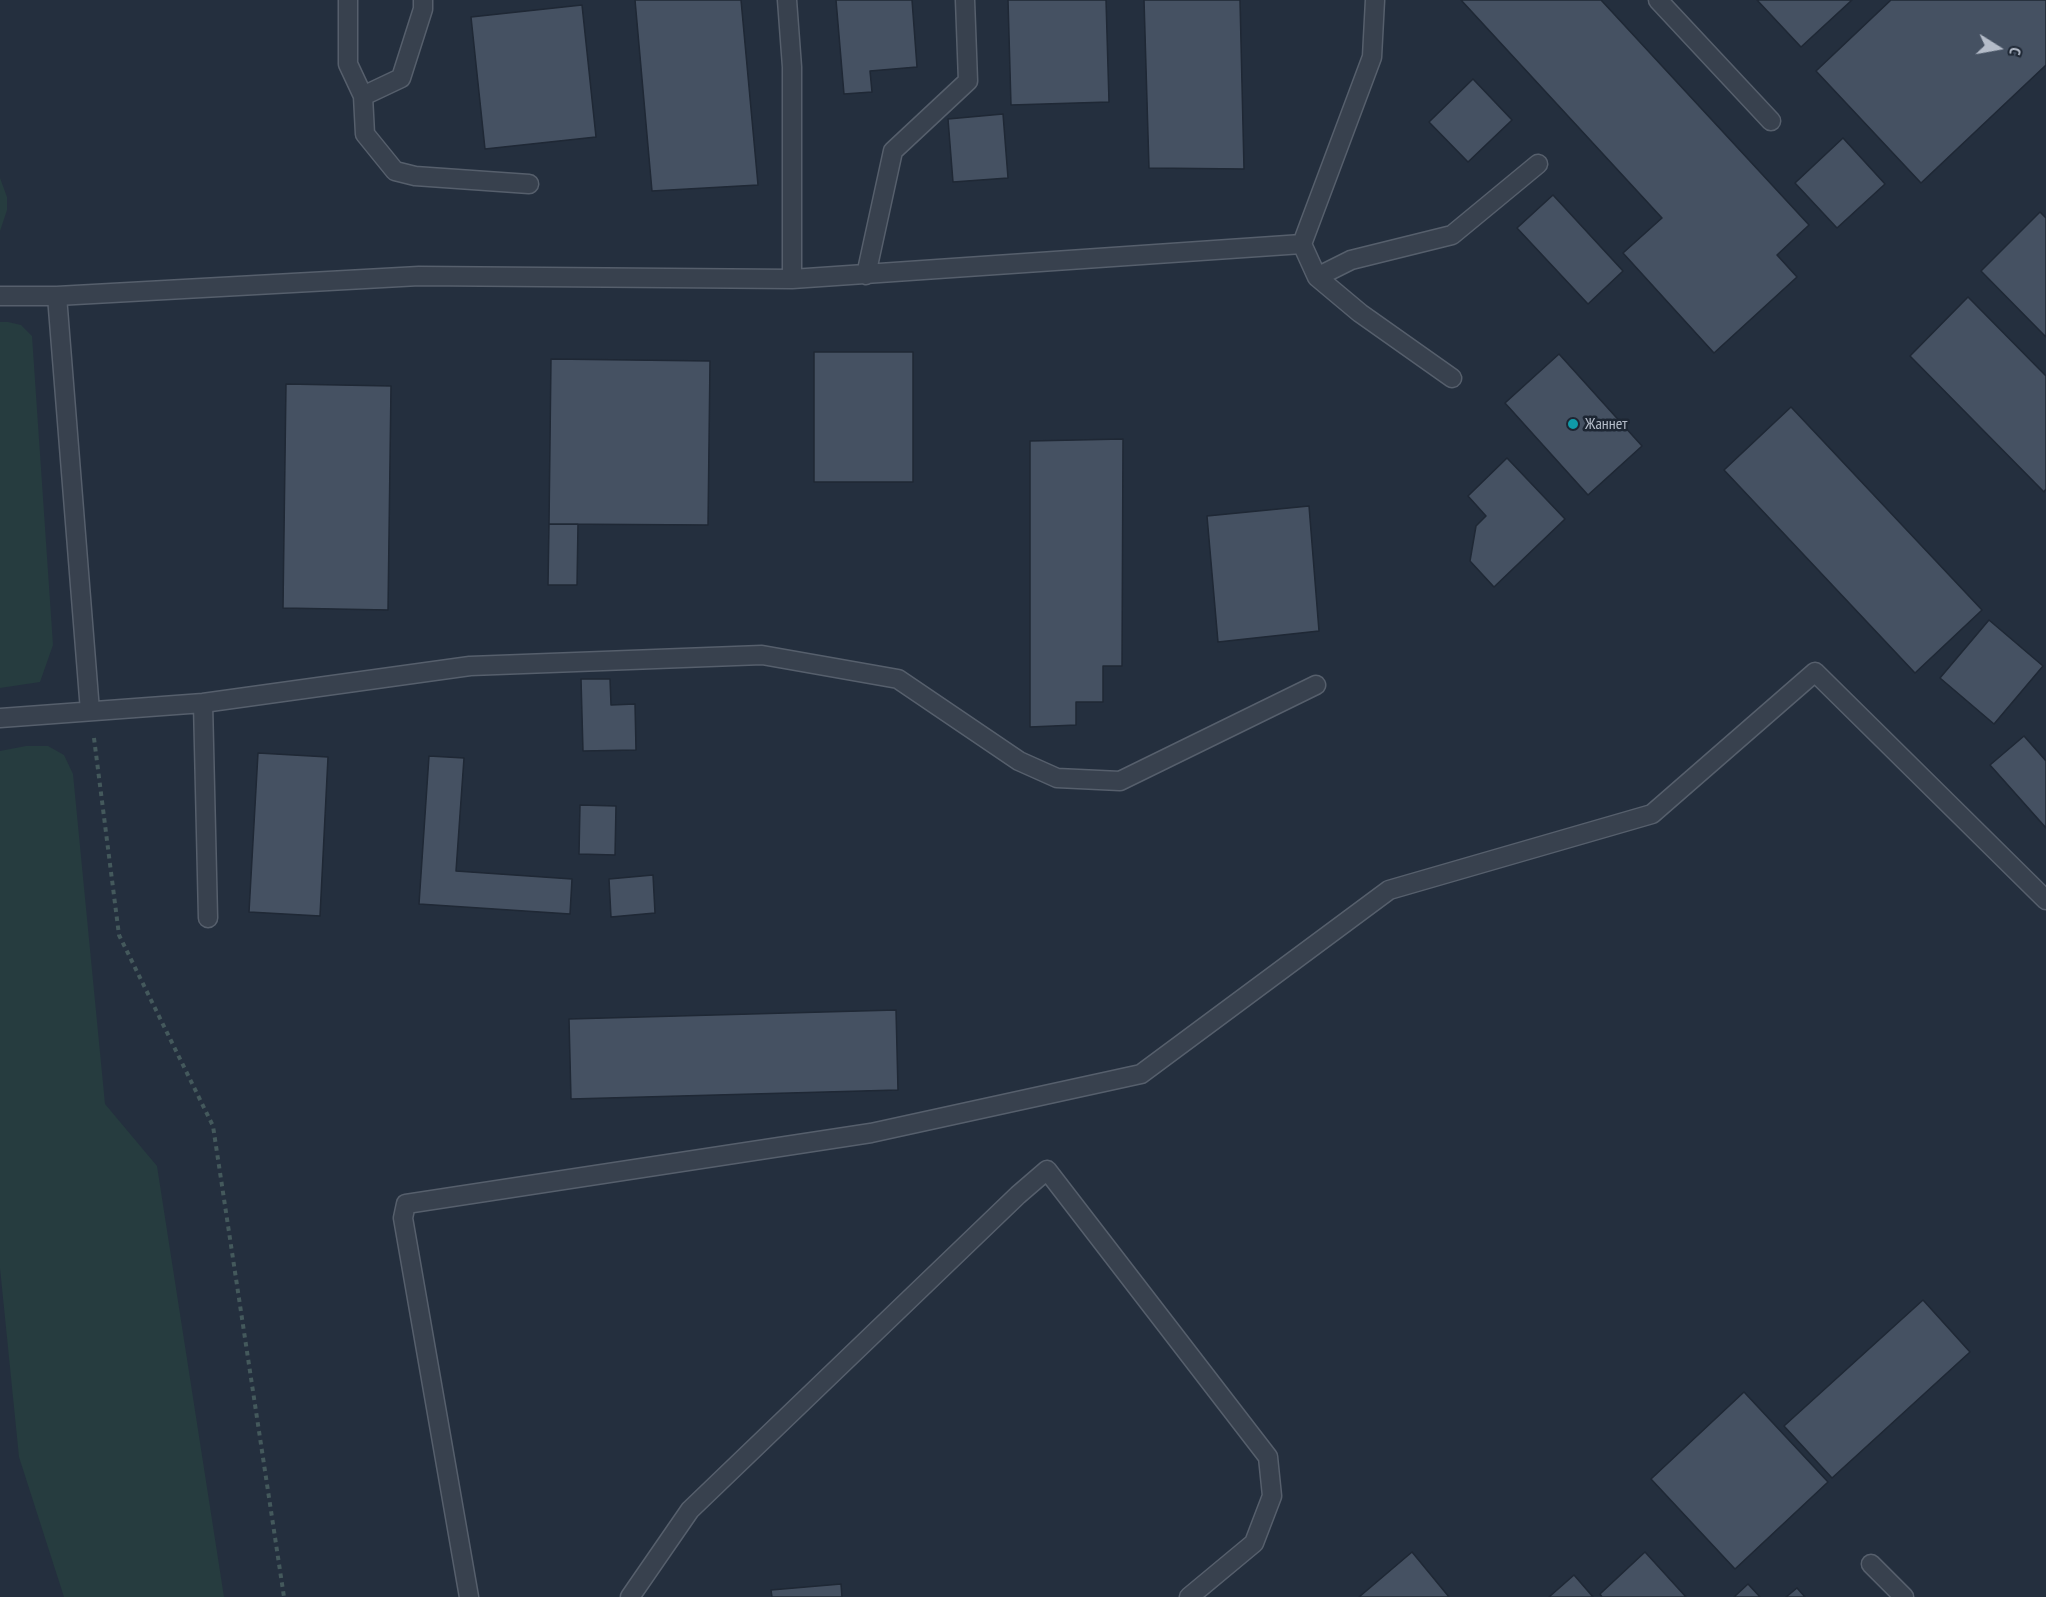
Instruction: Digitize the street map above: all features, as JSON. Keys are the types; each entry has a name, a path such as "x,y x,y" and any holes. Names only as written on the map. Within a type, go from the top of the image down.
{"lane":[{"path":"348,0 348,64 363,96 365,134 395,171 415,176 529,184"},
{"path":"363,96 401,78 423,9 423,0"},
{"path":"787,0 792,67 792,279"},
{"path":"866,275 893,151 968,81 965,0"},
{"path":"1375,0 1372,57 1302,244 1317,277 1360,314 1452,378"},
{"path":"1658,0 1771,121"},
{"path":"1317,277 1352,260 1452,235 1539,164"},
{"path":"0,297 57,296 419,276 792,279 1302,244"},
{"path":"57,296 90,711"},
{"path":"0,718 203,703 470,666 762,655 898,680 1018,761 1057,778 1120,781 1316,685"},
{"path":"469,1597 403,1218 406,1204 871,1133 1141,1074 1389,890 1652,814 1815,672 2046,900"},
{"path":"203,703 208,918"},
{"path":"630,1597 690,1510 1047,1170 1268,1457 1272,1496 1254,1543 1189,1597"},
{"path":"1871,1564 1904,1597"}],"path":[{"path":"90,711 119,935 213,1126 284,1597"}],"green space":[{"path":"0,178 7,197 7,210 0,231"},
{"path":"0,322 21,325 32,336 53,645 40,682 0,688"},
{"path":"26,746 48,746 64,755 73,774 105,1104 157,1166 224,1597 64,1597 19,1457 0,1268 0,751"}],"building":[{"path":"635,0 741,0 758,185 652,191"},
{"path":"836,0 912,0 917,67 870,71 872,92 844,94"},
{"path":"1008,0 1106,0 1109,102 1011,105"},
{"path":"1144,0 1240,0 1244,169 1149,168"},
{"path":"1461,0 1601,0 1809,225 1777,255 1797,277 1714,353 1623,253 1662,218"},
{"path":"1757,0 1852,0 1801,47"},
{"path":"1891,0 2046,0 2046,65 1921,183 1816,71"},
{"path":"582,5 596,137 485,149 471,17"},
{"path":"1473,79 1512,120 1468,162 1429,122"},
{"path":"1003,114 1008,178 953,182 948,119"},
{"path":"1843,138 1885,184 1837,228 1795,183"},
{"path":"1553,195 1623,271 1588,304 1517,228"},
{"path":"2040,212 2046,218 2046,337 1981,271"},
{"path":"1968,297 2046,376 2046,489 2044,492 1910,356"},
{"path":"814,352 913,352 913,482 814,482"},
{"name":"Жаннет","path":"1559,354 1642,446 1588,495 1505,403"},
{"path":"551,359 710,361 708,525 549,524"},
{"path":"286,384 391,386 388,610 283,608"},
{"path":"1791,407 1982,610 1915,673 1724,470"},
{"path":"1123,439 1122,666 1103,666 1103,702 1076,702 1076,725 1030,727 1030,441"},
{"path":"1507,458 1565,519 1494,587 1470,561 1476,526 1486,516 1468,496"},
{"path":"1309,506 1319,631 1218,642 1207,516"},
{"path":"549,524 578,524 577,585 548,585"},
{"path":"1989,620 2043,666 1994,724 1940,678"},
{"path":"581,679 610,679 611,705 635,704 636,750 583,751"},
{"path":"2024,736 2046,761 2046,828 1990,765"},
{"path":"258,753 328,757 320,916 249,912"},
{"path":"429,756 464,758 456,871 572,879 570,914 419,904"},
{"path":"580,805 616,806 615,855 579,854"},
{"path":"653,875 655,913 611,917 609,879"},
{"path":"896,1010 898,1090 571,1099 569,1019"},
{"path":"1923,1300 1970,1352 1832,1478 1784,1426"},
{"path":"1744,1392 1828,1482 1735,1569 1651,1479"},
{"path":"1412,1552 1449,1597 1359,1597"},
{"path":"1645,1552 1686,1597 1602,1597 1600,1594"},
{"path":"1574,1575 1593,1597 1549,1597"},
{"path":"841,1584 842,1597 772,1597 771,1590"},
{"path":"1748,1584 1760,1597 1734,1597"},
{"path":"1797,1588 1805,1597 1786,1597"}],"place":[{"name":"Жаннет","path":"1573,424"}]}
